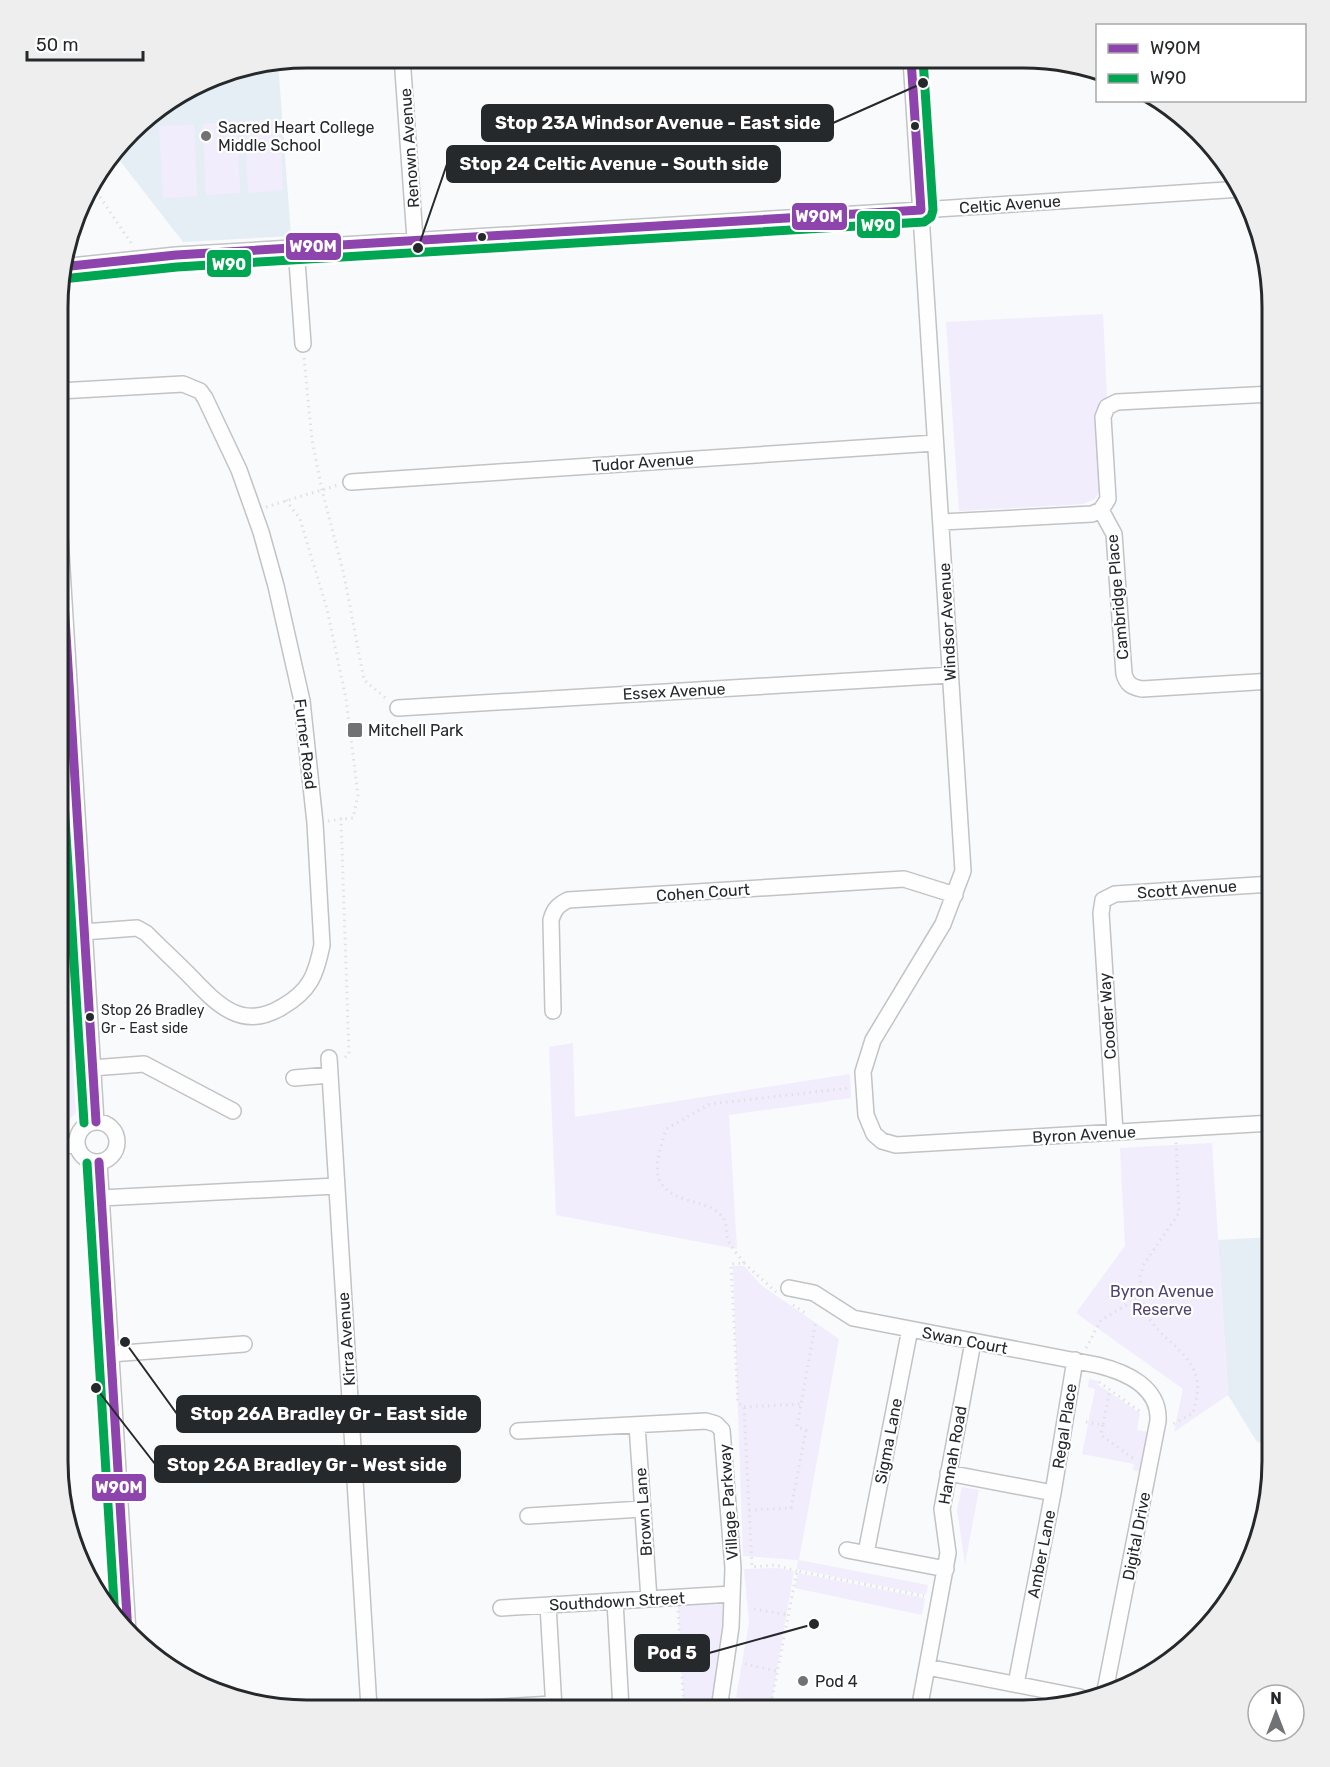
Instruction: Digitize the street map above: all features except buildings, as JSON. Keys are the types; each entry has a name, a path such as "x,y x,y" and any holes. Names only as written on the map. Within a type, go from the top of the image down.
{"street":[{"name":"Renown Avenue","path":"403,68 415,239"},
{"name":"Windsor Avenue","path":"896,1145 882,1141 874,1134 866,1115 863,1072 873,1040 943,924 963,871 912,68"},
{"name":"Celtic Avenue","path":"71,266 140,258 415,239 1231,190"},
{"path":"296,247 303,344"},
{"name":"Furner Road","path":"68,390 183,384 200,391 239,470 276,586 302,701 315,823 322,945 318,964 309,986 294,1001 274,1012 254,1016 236,1014 219,1006 146,933 137,928 83,932"},
{"path":"942,522 1092,514 1101,510 1108,499 1103,417 1107,407 1117,402 1262,395"},
{"name":"Tudor Avenue","path":"351,482 935,443"},
{"name":"Cambridge Place","path":"1101,510 1114,534 1126,682 1132,687 1142,688 1262,682"},
{"path":"68,674 96,1122"},
{"name":"Essex Avenue","path":"398,708 950,675"},
{"name":"Cohen Court","path":"553,1011 551,920 553,911 559,904 568,900 904,879 955,895"},
{"name":"Scott Avenue","path":"1103,900 1115,894 1262,885"},
{"name":"Cooder Way","path":"1103,900 1101,913 1115,1132"},
{"path":"92,1068 144,1064 233,1111"},
{"path":"294,1078 329,1067"},
{"name":"Kirra Avenue","path":"329,1067 368,1700"},
{"path":"96,1122 110,1126 117,1138 115,1152 107,1160 99,1162 88,1160 82,1155 77,1145 77,1138 81,1130 96,1122"},
{"name":"Byron Avenue","path":"896,1145 1262,1123"},
{"path":"68,1145 77,1145"},
{"path":"99,1162 127,1618"},
{"path":"101,1198 336,1186"},
{"name":"Swan Court","path":"789,1288 814,1293 853,1317 973,1342 1080,1354 1128,1374 1143,1386"},
{"name":"Sigma Lane","path":"866,1553 910,1329"},
{"name":"Hannah Road","path":"921,1700 948,1553 942,1509 973,1342"},
{"path":"110,1354 244,1344"},
{"name":"Regal Place","path":"1053,1493 1080,1354"},
{"name":"Digital Drive","path":"1106,1684 1158,1421 1159,1408 1143,1386"},
{"name":"Village Parkway","path":"518,1431 706,1421 716,1424 722,1430 733,1564 731,1627 721,1700"},
{"name":"Brown Lane","path":"637,1425 649,1599"},
{"name":"Amber Lane","path":"948,1473 1053,1493 1016,1684"},
{"path":"528,1516 642,1509"},
{"path":"847,1550 946,1569"},
{"name":"Southdown Street","path":"501,1608 732,1594"},
{"path":"615,1601 620,1700"},
{"path":"548,1605 554,1700"},
{"path":"927,1667 1070,1695"}],"path":[{"path":"97,192 124,230 140,258"},
{"path":"303,344 312,440 322,490 344,575 364,680 398,708"},
{"path":"253,511 351,482"},
{"path":"286,500 300,519 327,609 346,699 358,795 353,818 315,823"},
{"path":"329,1067 349,1054 341,819"},
{"path":"801,1404 744,1407 738,1402 731,1264 744,1263 728,1240 723,1216 711,1206 683,1199 666,1190 658,1179 657,1161 666,1129 710,1104 852,1088"},
{"path":"1168,1428 1193,1413 1198,1393 1197,1377 1188,1360 1154,1328 1142,1303 1140,1277 1144,1264 1179,1214 1176,1140"},
{"path":"1080,1354 1101,1320 1132,1302 1141,1290"},
{"path":"749,1510 791,1508 806,1430 797,1428 816,1320"},
{"path":"1100,1380 1099,1383 1143,1413"},
{"path":"1110,1390 1101,1435 1134,1459 1136,1448"},
{"path":"744,1407 752,1567 775,1565 940,1599"},
{"path":"1086,1422 1103,1425"},
{"path":"772,1700 797,1571"},
{"path":"677,1598 683,1700"},
{"path":"754,1609 788,1615"},
{"path":"745,1664 777,1671"}],"shaded area":[{"name":"Sacred Heart College Middle School","path":"279,70 291,236 183,242 119,159 161,117 201,92 230,80"},
{"path":"1262,1238 1262,1443 1257,1442 1228,1395 1218,1240"}],"green space":[{"path":"279,119 283,190 248,193 245,121"},
{"path":"237,121 240,193 206,195 203,124"},
{"path":"194,125 197,196 163,198 159,126"},
{"path":"1103,314 1107,397 1097,411 1101,487 1095,499 1083,504 959,511 946,322"},
{"path":"68,995 76,1112 68,1122"},
{"path":"573,1043 575,1117 850,1074 851,1098 729,1115 737,1249 556,1215 549,1047"},
{"name":"Byron Avenue Reserve","path":"1212,1143 1228,1395 1174,1432 1183,1389 1076,1313 1125,1246 1120,1148"},
{"path":"733,1266 744,1266 761,1285 839,1339 799,1560 928,1585 926,1595 797,1569 798,1560 743,1556"},
{"path":"1089,1379 1098,1381 1097,1384 1140,1413 1137,1430 1149,1432 1140,1472 1133,1470 1134,1464 1082,1454 1095,1389 1088,1387"},
{"path":"962,1487 979,1490 965,1564 957,1510"},
{"path":"778,1568 794,1571 772,1700 736,1697 749,1623 744,1569"},
{"path":"798,1573 925,1598 922,1615 795,1588"},
{"path":"716,1602 723,1604 729,1611 714,1700 683,1700 678,1604"}],"transit line":[{"name":"W90M","path":"71,266 176,255 921,210 912,68"},
{"name":"W90","path":"70,278 177,267 924,222 931,217 933,210 924,68"},
{"name":"W90M","path":"68,666 96,1122"},
{"name":"W90","path":"68,866 84,1123"},
{"name":"W90M","path":"99,1162 127,1618"},
{"name":"W90","path":"87,1163 114,1602"}],"place":[{"name":"Stop 23A Windsor Avenue - East side","path":"923,83"},
{"name":"Sacred Heart College Middle School","path":"206,136"},
{"name":"Stop 24 Celtic Avenue - South side","path":"418,248"},
{"name":"Mitchell Park","path":"355,730"},
{"name":"Stop 26 Bradley Gr - East side","path":"90,1017"},
{"name":"Stop 26A Bradley Gr - East side","path":"125,1342"},
{"name":"Stop 26A Bradley Gr - West side","path":"96,1388"},
{"name":"Pod 5","path":"814,1624"},
{"name":"Pod 4","path":"803,1681"}]}
